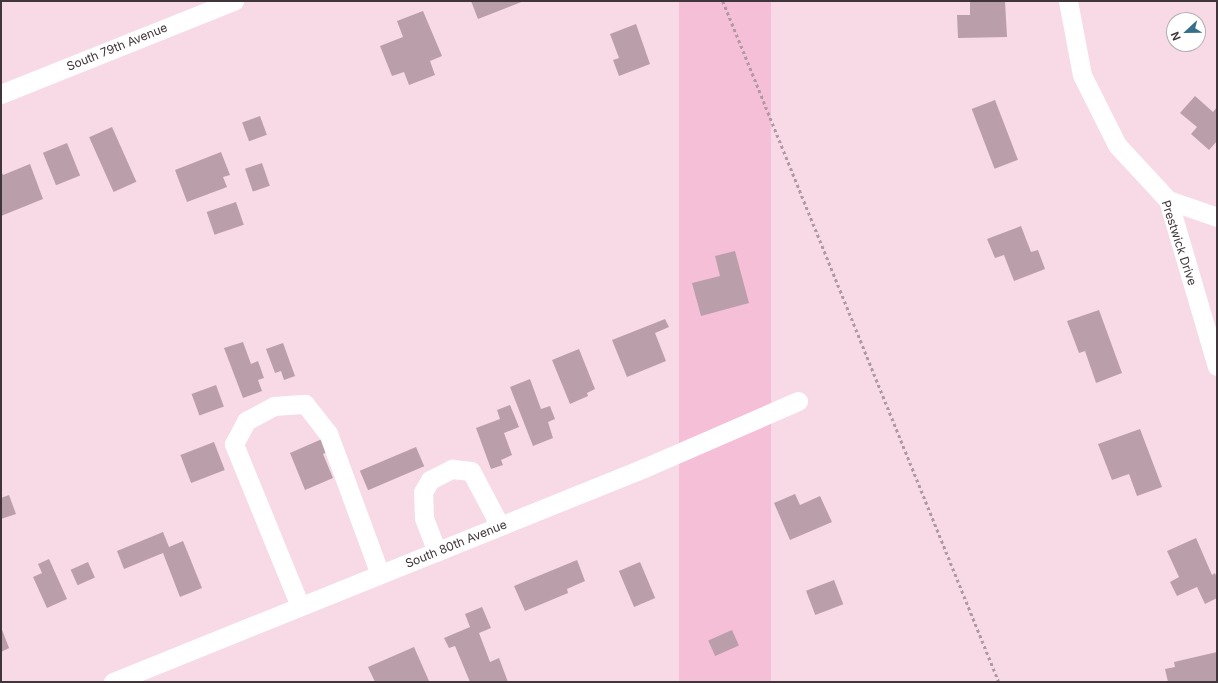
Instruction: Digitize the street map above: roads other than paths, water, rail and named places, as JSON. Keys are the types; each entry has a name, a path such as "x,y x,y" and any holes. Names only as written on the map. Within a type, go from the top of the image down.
{"street":[{"name":"South 79th Avenue","path":"1,94 234,1"},
{"name":"Prestwick Drive","path":"1068,1 1082,75 1117,145 1168,200 1217,366"},
{"path":"1168,200 1217,217"},
{"name":"South 80th Avenue","path":"113,682 644,468 798,401"},
{"path":"300,606 234,444 246,421 274,406 305,404 328,433 380,574"},
{"path":"437,552 424,518 423,492 430,480 452,469 471,471 500,526"}]}
